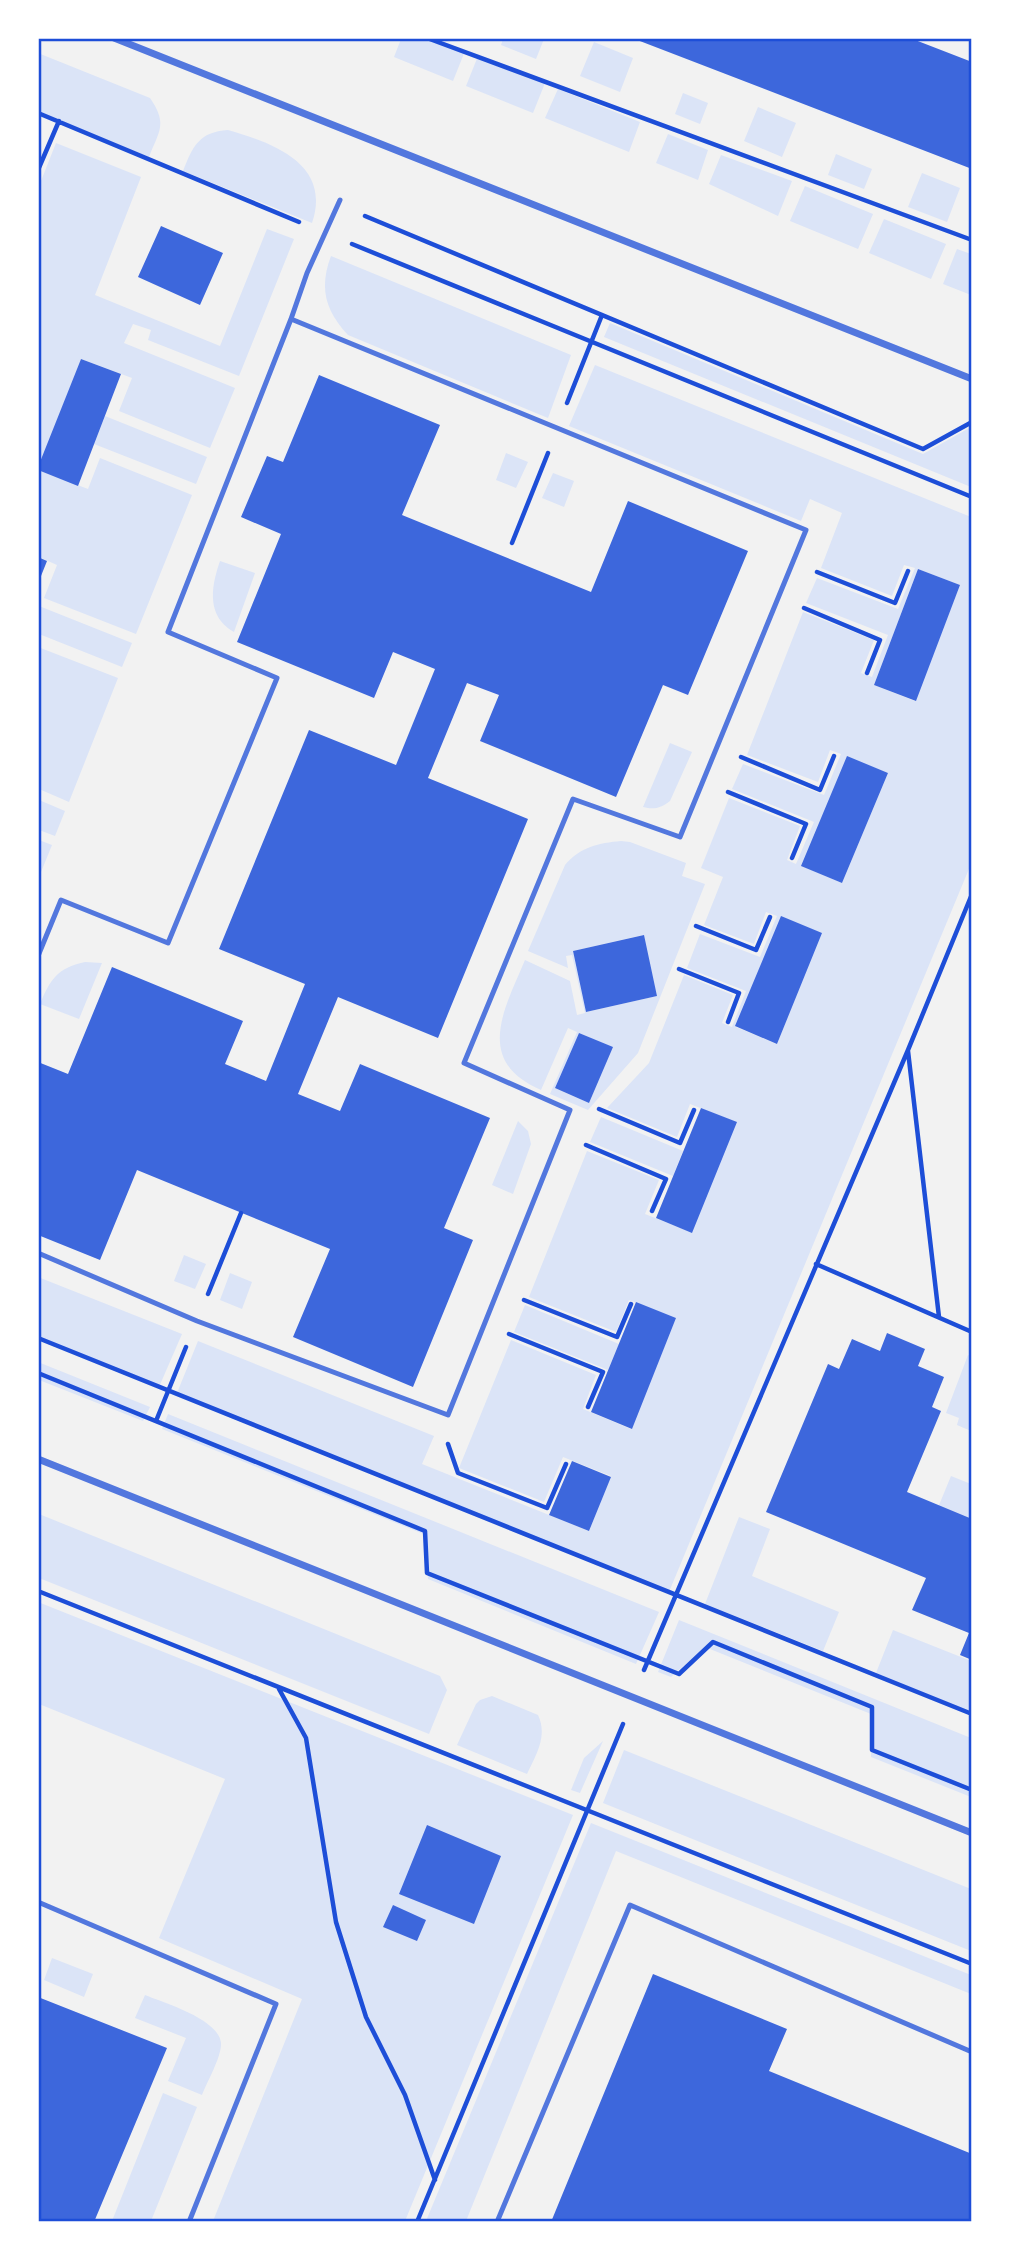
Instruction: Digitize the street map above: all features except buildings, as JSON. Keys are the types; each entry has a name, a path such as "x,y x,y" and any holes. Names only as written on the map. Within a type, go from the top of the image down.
{"street":[{"path":"114,38 971,379"},
{"path":"38,1459 971,1833"}],"lane":[{"path":"38,956 61,900 168,943 277,678 168,632 307,273 339,202"},
{"path":"38,1253 197,1321 448,1416 570,1110 464,1063 573,799 680,837 806,530 291,319"},
{"path":"38,1902 275,2004 189,2221"},
{"path":"497,2221 630,1905 971,2052"}],"path":[{"path":"427,38 971,240"},
{"path":"38,113 971,497"},
{"path":"38,170 59,121"},
{"path":"339,202 923,449 971,422"},
{"path":"819,573 895,603 908,571"},
{"path":"805,608 880,640 867,673"},
{"path":"745,759 820,790 834,756"},
{"path":"731,793 806,824 792,858"},
{"path":"417,2221 647,1661 908,1050 971,894"},
{"path":"696,926 757,950 770,917"},
{"path":"679,969 739,993 728,1022"},
{"path":"908,1050 939,1317"},
{"path":"598,1109 680,1143 694,1110"},
{"path":"582,1144 666,1179 652,1211"},
{"path":"816,1264 971,1332"},
{"path":"520,1298 617,1337 631,1304"},
{"path":"500,1331 603,1372 589,1408"},
{"path":"38,1338 971,1714"},
{"path":"38,1373 425,1531 427,1573 679,1674 713,1642 872,1707 872,1750 971,1790"},
{"path":"458,1473 547,1508 566,1464"},
{"path":"38,1591 971,1964"},
{"path":"279,1688 306,1738 336,1922 366,2017 405,2095 435,2180"}],"shaded area":[{"path":"503,38 544,39 536,59 501,45"},
{"path":"401,39 434,39 465,51 453,81 394,57"},
{"path":"594,42 633,58 620,92 580,76"},
{"path":"38,53 150,98 159,115 160,127 149,157 39,112"},
{"path":"478,56 545,83 533,113 466,86"},
{"path":"558,89 640,122 629,152 545,118"},
{"path":"683,93 708,103 700,124 675,114"},
{"path":"758,107 796,123 782,157 744,141"},
{"path":"228,130 280,150 306,171 314,185 316,203 312,223 183,171 198,142 210,134"},
{"path":"668,134 708,150 698,180 656,163"},
{"path":"56,143 141,177 95,295 220,346 267,229 294,239 239,376 148,340 151,330 133,324 124,343 235,388 210,448 119,411 132,378 81,359 39,467 39,186"},
{"path":"836,154 872,169 864,189 828,175"},
{"path":"721,155 792,181 778,216 709,184"},
{"path":"922,173 960,188 947,222 908,207"},
{"path":"805,186 873,214 858,249 790,221"},
{"path":"884,219 946,244 931,279 869,253"},
{"path":"957,249 971,254 971,295 943,284"},
{"path":"331,256 571,355 548,418 348,335 334,317 326,298 325,278"},
{"path":"610,323 923,454 971,427 971,487 604,337"},
{"path":"595,365 971,517 971,864 669,1592 177,1393 198,1341 434,1436 422,1464 589,1531 611,1476 563,1457 544,1502 459,1468 511,1340 596,1375 583,1409 631,1429 676,1318 629,1300 616,1332 529,1297 587,1151 659,1180 645,1214 691,1232 736,1122 690,1104 677,1137 607,1108 649,1063 684,975 733,995 722,1023 732,1027 746,991 687,968 700,934 760,957 777,916 766,912 754,944 704,925 723,877 701,868 729,798 800,826 787,860 796,864 814,822 732,789 743,764 824,795 841,754 830,750 818,782 747,755 803,612 874,640 861,673 872,677 888,635 806,603 817,578 898,609 915,568 904,565 892,596 821,568 842,513 810,499 801,521 569,426","holes":["918,569 960,585 915,701 874,685","847,757 888,773 842,883 802,866","781,917 821,933 777,1044 736,1027"]},
{"path":"105,416 207,457 196,484 94,444"},
{"path":"506,453 528,462 516,488 496,480"},
{"path":"100,458 192,495 136,634 44,598 57,565 39,557 38,470 88,489"},
{"path":"553,473 574,481 564,507 542,498"},
{"path":"220,561 255,573 234,632 219,618 213,600 214,581"},
{"path":"39,606 132,643 122,667 39,634"},
{"path":"38,647 118,678 69,802 39,789"},
{"path":"670,743 692,752 670,801 657,808 643,807"},
{"path":"39,800 65,811 55,836 39,830"},
{"path":"39,840 52,845 39,877"},
{"path":"621,841 686,863 682,876 705,884 638,1053 588,1110 550,1094 577,1032 568,1028 541,1090 520,1078 507,1064 501,1049 500,1033 509,997 525,960 570,981 577,1015 585,1013 572,955 566,956 568,968 528,951 565,865 584,850","holes":["643,935 657,996 586,1012 573,951","579,1033 612,1047 589,1103 555,1088"]},
{"path":"85,962 102,963 79,1019 40,1004 56,976"},
{"path":"601,1117 683,1151 673,1176 590,1142"},
{"path":"518,1121 528,1131 531,1144 513,1194 492,1185"},
{"path":"184,1255 206,1264 195,1289 174,1281"},
{"path":"230,1273 252,1282 242,1309 220,1300"},
{"path":"38,1277 182,1334 159,1387 39,1340"},
{"path":"525,1305 619,1344 608,1370 514,1332"},
{"path":"968,1355 972,1357 971,1431 957,1425 959,1418 946,1413"},
{"path":"38,1362 150,1407 143,1421 39,1380"},
{"path":"168,1414 659,1612 636,1664 428,1579 426,1535 162,1429"},
{"path":"951,1476 971,1484 971,1525 937,1510"},
{"path":"39,1514 440,1676 447,1690 429,1734 39,1578"},
{"path":"739,1517 770,1529 752,1576 839,1612 823,1651 705,1604"},
{"path":"38,1602 573,1815 405,2221 213,2221 302,1999 159,1938 225,1779 39,1704"},
{"path":"679,1620 971,1738 971,1797 871,1757 871,1714 705,1647 671,1677 658,1672"},
{"path":"893,1630 971,1661 971,1712 876,1673"},
{"path":"492,1696 538,1715 541,1738 527,1774 457,1745 476,1704"},
{"path":"603,1741 580,1793 571,1790 584,1758"},
{"path":"624,1750 971,1889 971,1951 603,1803"},
{"path":"591,1823 971,1975 971,1994 616,1851 466,2221 426,2221"},
{"path":"52,1958 93,1974 84,1997 44,1980"},
{"path":"145,1995 201,2019 218,2034 221,2043 219,2055 202,2095 168,2081 186,2038 135,2018"},
{"path":"163,2093 197,2107 151,2221 112,2221"}]}
